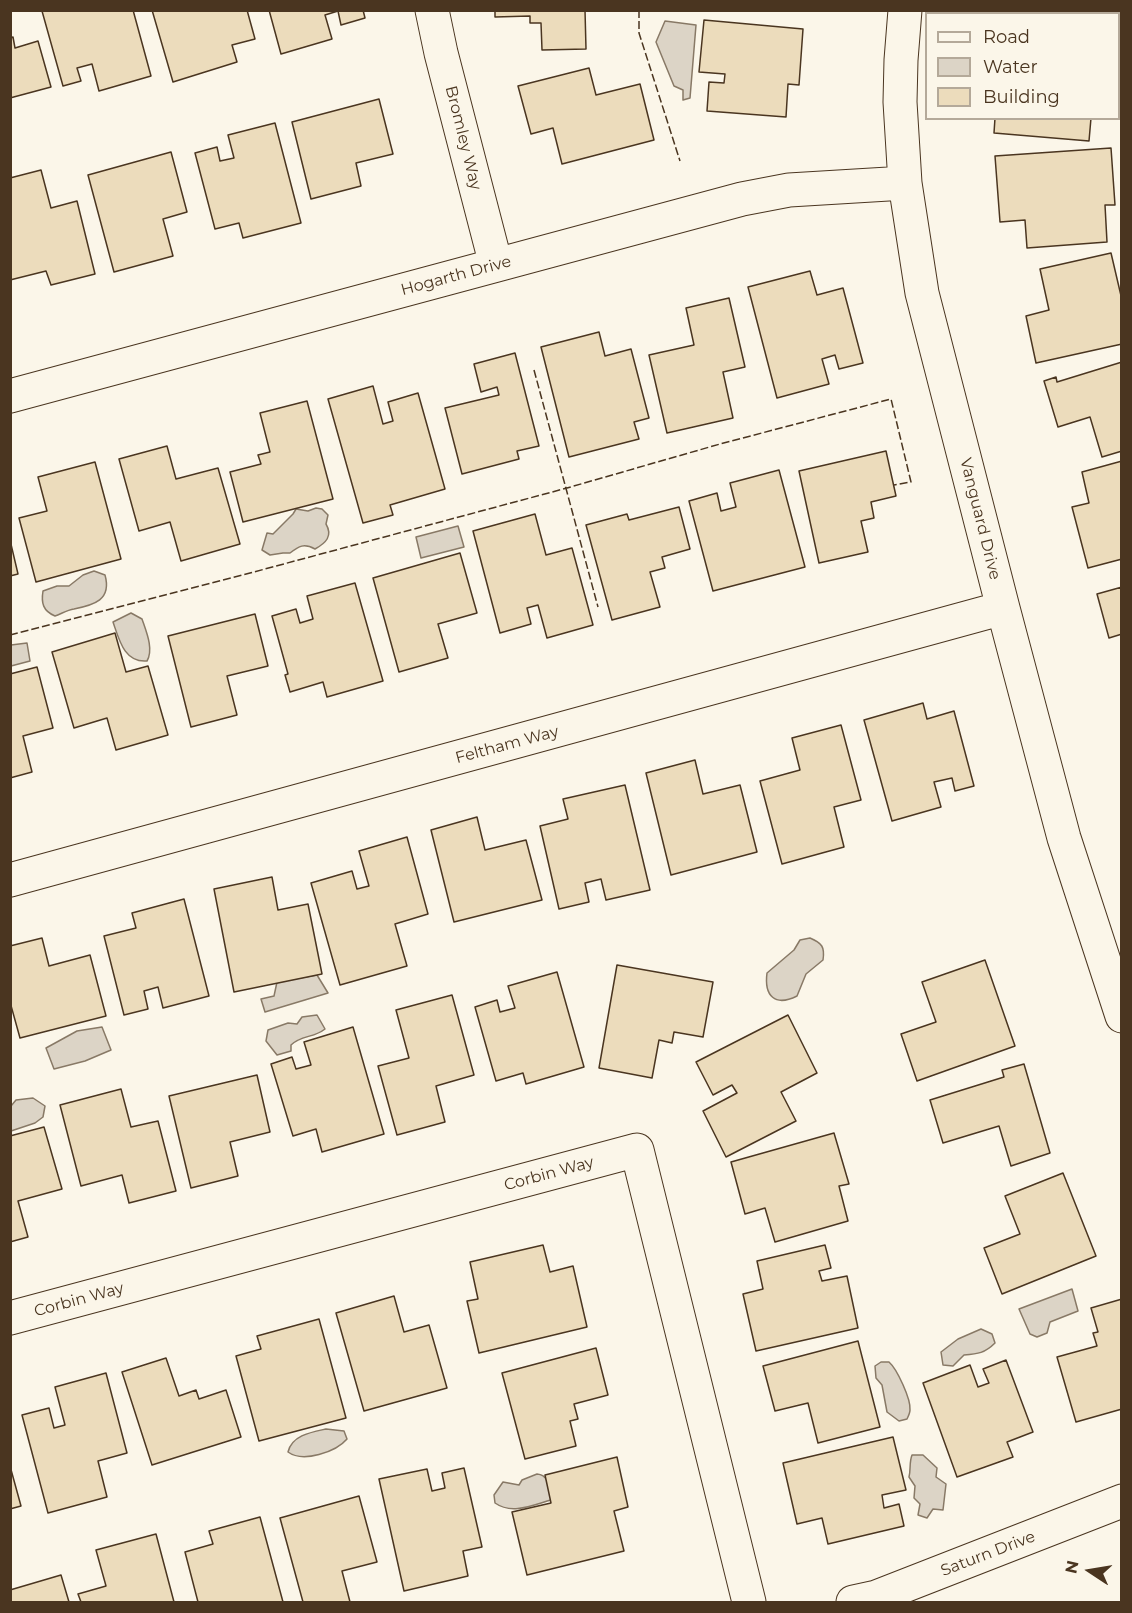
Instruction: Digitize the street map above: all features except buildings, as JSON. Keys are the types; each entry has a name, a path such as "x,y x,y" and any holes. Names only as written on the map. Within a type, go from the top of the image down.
{"street":[{"name":"Bromley Way","path":"432,10 496,266"},
{"name":"Vanguard Drive","path":"905,10 900,102 905,183 922,293 1064,837 1122,1016"},
{"name":"Hogarth Drive","path":"10,396 742,199 789,190 905,183"},
{"name":"Feltham Way","path":"10,880 1003,608"},
{"name":"Corbin Way","path":"10,1318 636,1150 749,1602"},
{"name":"Saturn Drive","path":"853,1602 876,1597 1122,1501"}],"water":[{"path":"665,21 696,25 690,98 683,100 683,90 674,86 656,42"},
{"path":"316,508 322,509 328,515 326,524 329,532 322,544 315,549 302,546 290,553 270,555 262,550 267,533 273,534 296,509 308,511"},
{"path":"458,526 464,547 421,558 416,537"},
{"path":"94,571 105,575 106,590 100,600 55,616 45,609 42,599 43,591 57,586 69,586 83,575"},
{"path":"131,613 142,619 150,646 147,661 139,661 128,654 120,642 113,622"},
{"path":"27,643 30,661 11,666 11,645"},
{"path":"810,938 822,946 823,960 806,974 797,996 777,1000 767,988 767,973 794,950 800,940"},
{"path":"317,975 328,993 265,1012 261,999 274,996 277,982"},
{"path":"317,1015 325,1029 295,1042 291,1045 291,1051 277,1055 266,1041 268,1030 288,1023 297,1024 302,1017"},
{"path":"102,1027 111,1050 85,1061 54,1069 46,1048 77,1031"},
{"path":"33,1098 45,1106 43,1117 35,1123 11,1131 11,1106 16,1100"},
{"path":"1072,1289 1078,1311 1050,1322 1047,1333 1037,1337 1030,1334 1019,1309"},
{"path":"981,1329 992,1334 995,1343 981,1352 964,1355 953,1366 943,1365 941,1352 958,1339"},
{"path":"881,1362 889,1362 903,1384 910,1405 907,1419 899,1421 887,1412 882,1385 876,1378 875,1366"},
{"path":"326,1429 344,1431 347,1439 327,1452 310,1456 294,1455 288,1452 290,1446 298,1438"},
{"path":"912,1455 923,1455 937,1468 936,1477 946,1484 943,1510 933,1509 927,1518 918,1515 920,1504 914,1498 915,1486 909,1477"},
{"path":"537,1474 547,1480 551,1500 515,1509 502,1507 495,1503 494,1495 503,1482 519,1485 522,1480"}],"fence":[{"path":"639,10 639,33 680,161"},
{"path":"534,370 598,607"},
{"path":"10,635 250,573 891,399 911,482 894,485"}]}
